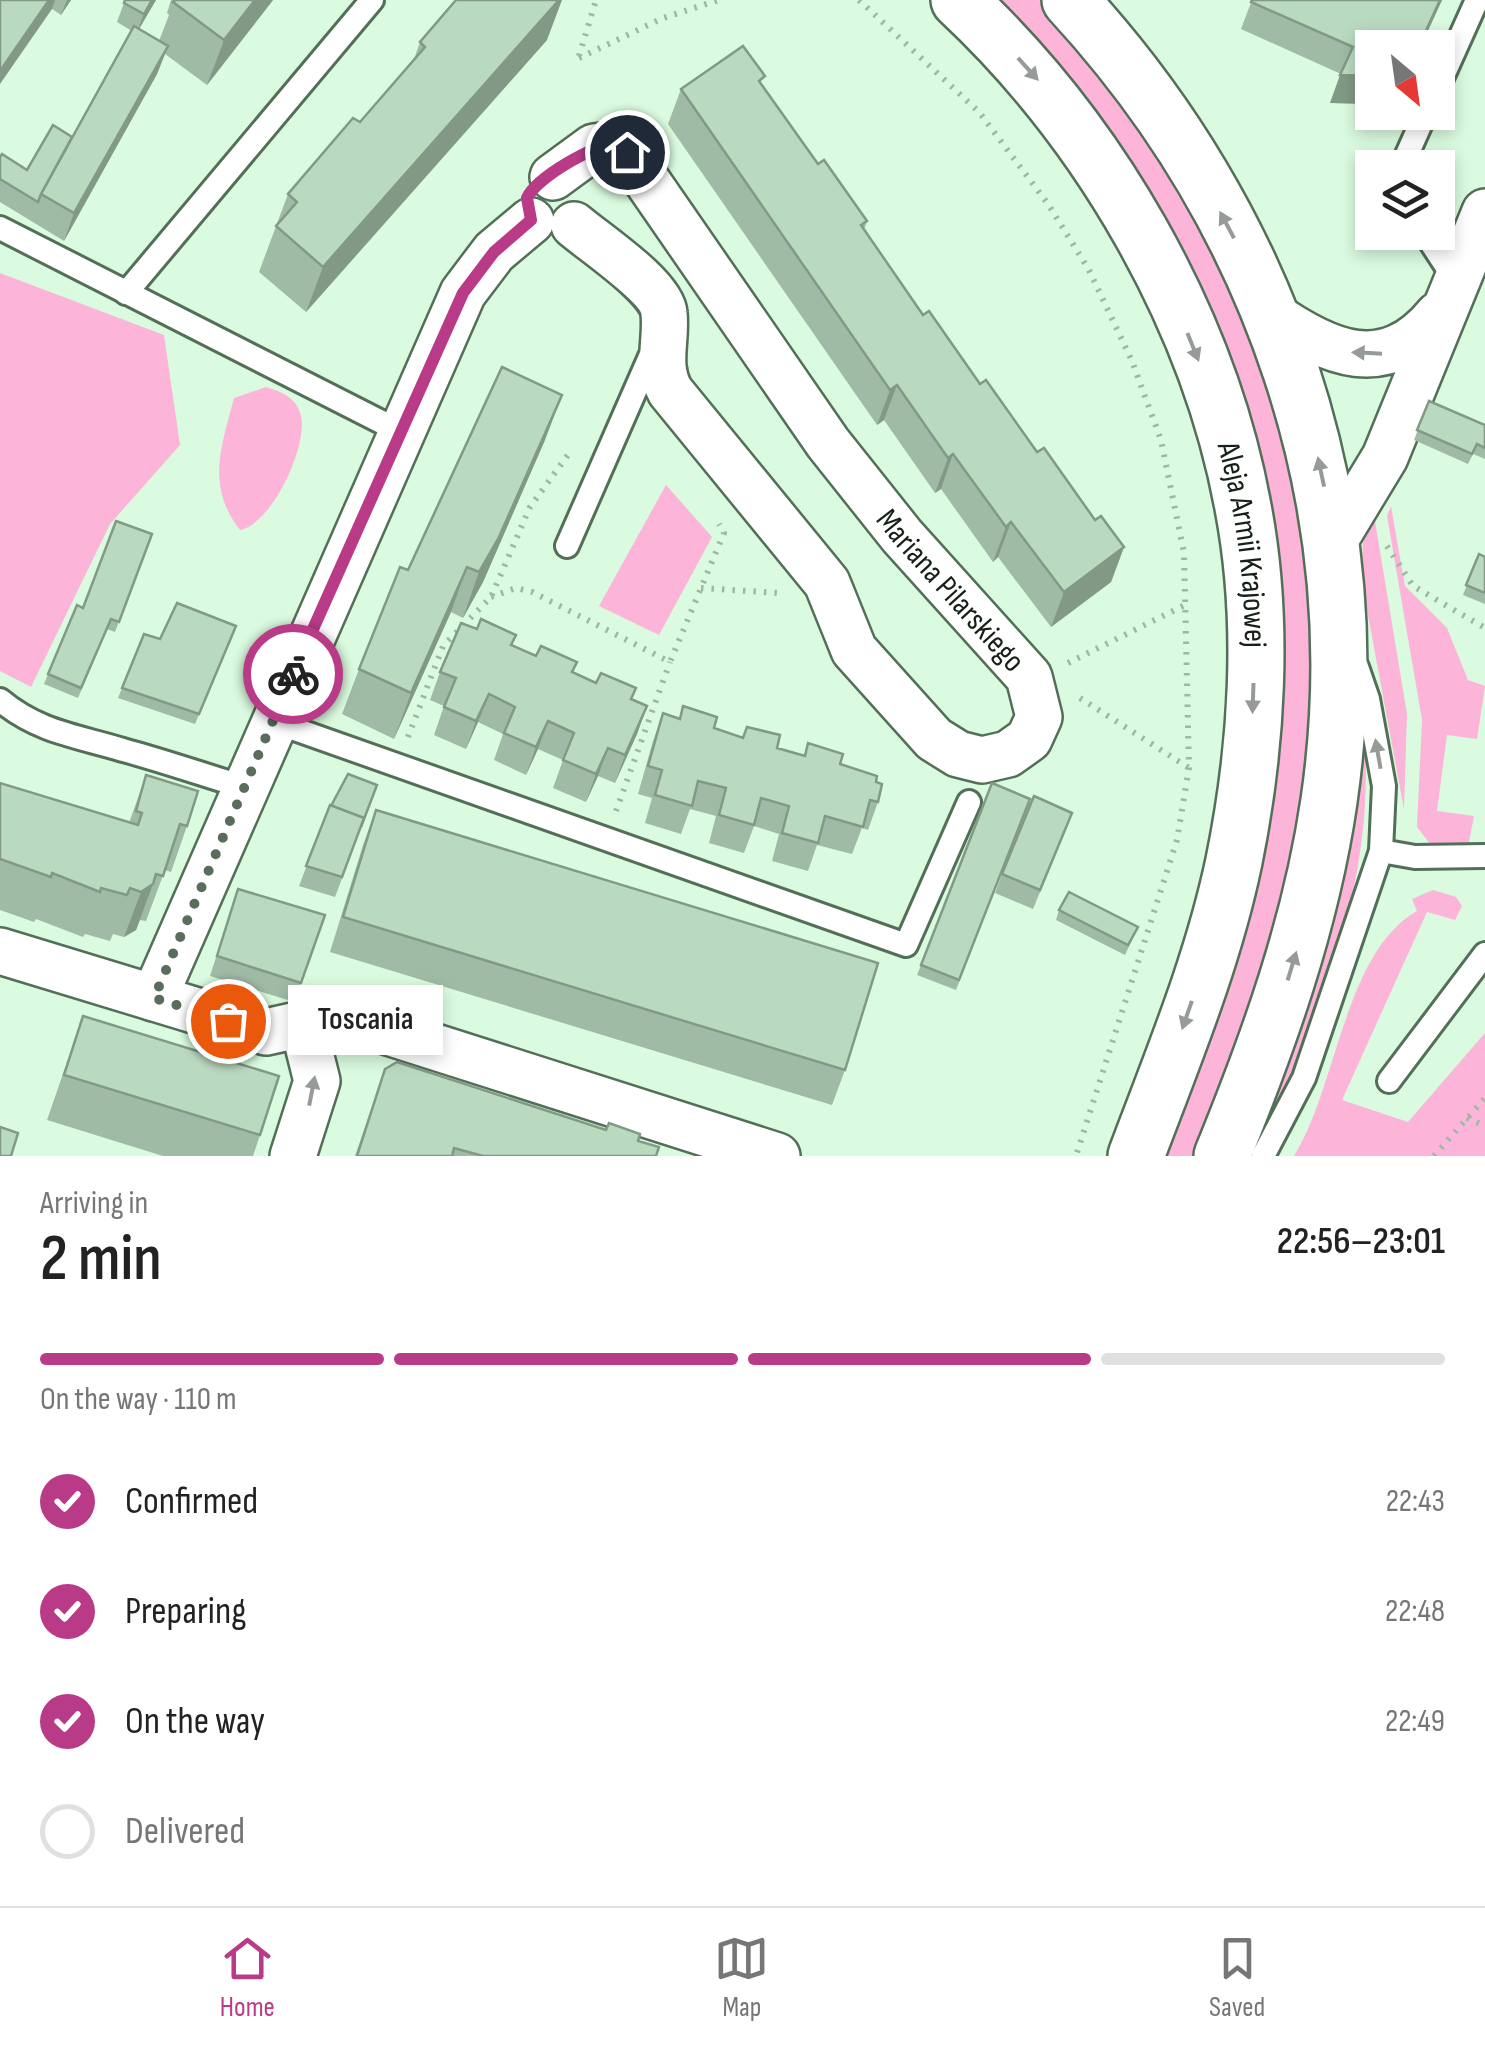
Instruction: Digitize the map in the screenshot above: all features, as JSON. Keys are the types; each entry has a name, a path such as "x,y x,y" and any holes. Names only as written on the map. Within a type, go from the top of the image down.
{"main road":[{"name":"Aleja Armii Krajowej","path":"959,0 1050,94 1116,192 1175,304 1211,392 1243,508 1252,577 1254,664 1248,756 1234,858 1219,920 1136,1156"},
{"path":"1070,0 1151,98 1186,152 1270,313 1314,439 1333,543 1337,612 1334,756 1320,854 1292,968 1222,1156"}],"street":[{"name":"Mariana Pilarskiego","path":"616,144 627,152 828,444 902,536 1029,676 1039,717 1036,728 1019,748 996,758 971,759 934,738 854,650 827,583 670,391 662,368 664,307 654,292 552,223 526,207 530,190 594,147 616,144"},
{"path":"1333,543 1385,457 1485,212"},
{"name":"Mariana Pilarskiego","path":"154,998 272,720 463,293 494,252 552,223"},
{"path":"664,324 720,287"},
{"path":"1270,313 1331,347 1376,356 1408,344 1451,293"},
{"path":"0,952 266,1032 320,1021 736,1150"},
{"path":"293,1156 317,1081 320,1021"}],"lane":[{"path":"126,293 372,0"},
{"path":"1455,53 1481,1"},
{"path":"0,228 400,432"},
{"path":"1432,250 1451,293"},
{"path":"567,546 664,324"},
{"path":"1263,1156 1304,1078 1381,851 1384,786 1368,699 1337,612"},
{"path":"0,700 22,719 64,736 118,748 244,788"},
{"path":"272,720 906,945 969,802"},
{"path":"1381,851 1414,858 1485,856"},
{"path":"1390,1081 1485,954"}],"path":[{"path":"596,0 578,58 663,18 718,0"},
{"path":"859,0 979,112 1048,204 1089,270 1132,361 1161,440 1184,553 1189,768 1177,840 1076,1156"},
{"path":"402,752 443,646 490,597 530,508 573,448"},
{"path":"612,822 670,662 724,533 710,513"},
{"path":"1387,546 1412,586 1485,628"},
{"path":"490,597 516,588 532,592 554,607 670,662"},
{"path":"1029,676 1059,668 1188,604"},
{"path":"1029,676 1058,684 1189,768"},
{"path":"1434,1156 1485,1098"},
{"path":"1467,1118 1485,1126"}],"shaded area":[{"path":"994,0 1039,0 1088,54 1149,140 1203,234 1250,328 1280,402 1301,482 1314,607 1311,740 1304,804 1294,865 1272,951 1198,1156 1159,1156 1275,724 1125,155 1081,93"},
{"path":"0,273 164,335 180,445 110,524 31,687 0,671"},
{"path":"266,387 296,405 302,429 299,446 275,499 252,525 240,530 223,498 221,450 234,398"},
{"path":"666,485 712,537 659,635 599,606"},
{"path":"1391,506 1405,586 1447,628 1468,680 1485,686 1477,739 1447,735 1437,811 1474,816 1469,842 1459,849 1430,844 1417,827 1422,720 1387,516"},
{"path":"1374,515 1407,714 1404,809 1361,578 1363,543"},
{"path":"1361,708 1366,766 1364,824 1341,939 1302,1051 1252,1156 1246,1156 1332,927 1345,868"},
{"path":"1433,890 1456,897 1462,906 1455,920 1427,912 1342,1100 1408,1122 1485,1033 1485,1156 1294,1156 1309,1127 1358,988 1373,957 1393,931 1417,911 1412,899"}],"building":[{"path":"0,0 49,0 0,71"},
{"path":"152,0 144,14 124,3"},
{"path":"175,0 255,0 224,40"},
{"path":"456,0 559,0 323,267 276,226 297,202 288,194 353,118 360,122 425,47 420,42"},
{"path":"1440,0 1426,30 1355,30 1355,75 1340,75 1353,47 1251,2"},
{"path":"134,26 168,46 74,213 41,194"},
{"path":"743,46 765,76 759,81 818,164 824,160 867,221 861,225 923,315 929,311 980,384 986,380 1037,452 1044,448 1095,520 1101,516 1124,547 1064,592 1011,522 1006,527 953,454 948,458 897,385 890,390 681,89"},
{"path":"53,125 72,137 38,202 0,179 0,157 2,154 27,170"},
{"path":"502,367 562,395 499,537 479,572 467,567 411,693 359,669 400,567 408,570"},
{"path":"1429,401 1485,425 1485,448 1477,444 1472,454 1417,430"},
{"path":"116,521 152,534 119,622 111,619 81,688 48,674 77,605 83,608"},
{"path":"1479,554 1485,557 1485,593 1466,585"},
{"path":"177,603 236,626 199,714 122,688 144,634 160,639"},
{"path":"481,619 516,635 511,645 536,656 541,646 577,662 572,672 596,683 601,673 636,688 631,699 647,706 625,755 608,748 596,774 563,760 574,733 548,721 536,747 504,733 515,707 489,694 476,721 444,707 456,678 440,672 461,623 477,629"},
{"path":"683,706 717,717 714,728 743,738 747,727 780,735 777,748 805,756 808,743 843,754 840,764 877,776 876,782 882,784 878,802 870,800 863,827 825,816 818,843 782,833 789,806 761,798 754,825 719,815 726,788 698,781 692,806 655,795 662,770 648,766 663,713 680,719"},
{"path":"348,774 377,785 361,827 364,818 331,806"},
{"path":"146,775 198,791 187,826 180,824 163,876 156,874 153,884 141,892 130,888 127,895 101,888 100,892 52,873 51,877 0,859 0,783 138,825 142,813 136,811"},
{"path":"992,783 1030,799 959,980 921,965"},
{"path":"1034,796 1072,813 1040,890 1002,874"},
{"path":"330,805 364,818 342,877 306,866"},
{"path":"376,810 878,963 845,1070 343,917"},
{"path":"238,889 325,915 301,983 217,956"},
{"path":"1069,892 1138,927 1128,945 1059,910"},
{"path":"83,1016 279,1076 260,1135 64,1075"},
{"path":"397,1062 606,1130 609,1123 640,1134 638,1141 659,1147 656,1156 483,1156 454,1148 452,1156 357,1156 385,1069"},
{"path":"0,1127 18,1133 11,1156 0,1156"}],"way so far":[{"path":"228,1021 154,998 293,674"}],"place":[{"name":"Toscania","path":"228,1021"}],"route":[{"path":"293,674 463,293 494,252 531,220 527,198 537,183 554,177 594,147 616,144 627,152"}]}
